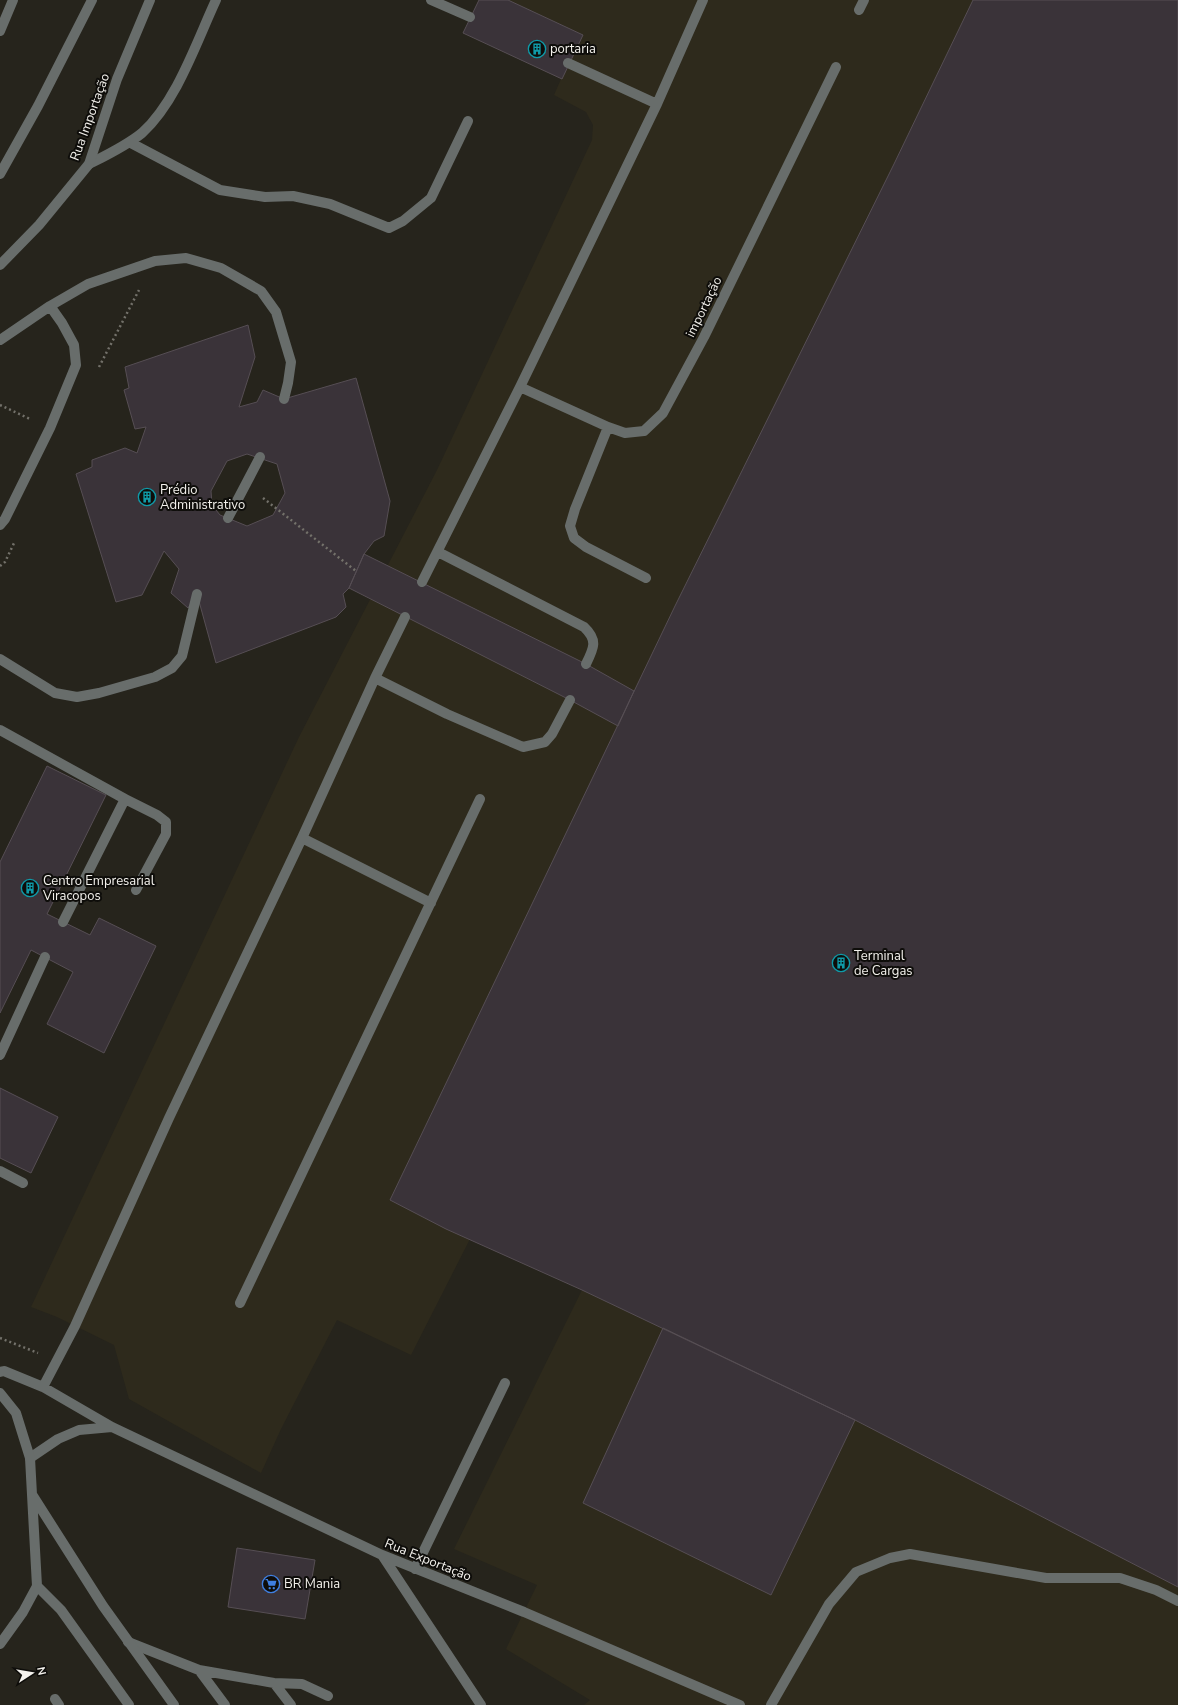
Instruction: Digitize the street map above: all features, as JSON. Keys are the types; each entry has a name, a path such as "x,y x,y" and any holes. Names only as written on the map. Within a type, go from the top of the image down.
{"street":[{"path":"0,31 13,0"},
{"path":"0,174 38,106 92,0"},
{"name":"Rua Importação","path":"0,265 39,225 89,164 117,79 150,0"},
{"path":"89,164 129,142 141,133 160,114 179,80 216,0"},
{"path":"431,0 470,17"},
{"path":"859,10 864,0"},
{"path":"422,582 520,386 656,104 700,1"},
{"path":"568,63 656,104"},
{"name":"importação","path":"520,386 608,427 625,433 644,431 663,413 704,337 836,67"},
{"path":"129,142 220,190 265,197 293,196 330,204 390,228 403,221 431,198 468,121"},
{"path":"0,340 50,306 88,284 155,261 186,258 221,268 261,291 276,312 291,362 284,399"},
{"path":"0,525 5,519 50,428 76,365 74,345 62,323 50,306"},
{"path":"608,427 574,509 570,526 574,538 586,547 646,578"},
{"path":"228,518 260,457"},
{"path":"438,552 584,627 590,633 594,642 586,664"},
{"path":"0,659 56,693 78,697 99,693 155,677 172,668 182,656 197,594"},
{"path":"43,1387 75,1326 169,1118 405,617"},
{"path":"375,678 447,714 523,747 545,742 552,734 570,700"},
{"path":"0,730 157,815 166,822 166,834 136,890"},
{"path":"63,922 125,799"},
{"path":"240,1303 480,799"},
{"path":"302,838 431,903"},
{"path":"0,1055 45,957"},
{"path":"0,1171 23,1183"},
{"name":"Rua Exportação","path":"0,1372 4,1372 43,1387 112,1427 382,1556 524,1612 740,1705"},
{"path":"415,1569 505,1383"},
{"path":"0,1393 16,1413 30,1458 37,1586 23,1612 0,1644"},
{"path":"30,1458 58,1439 79,1430 112,1427"},
{"path":"33,1495 103,1606 174,1705"},
{"path":"771,1705 829,1604 856,1572 890,1558 910,1554 1046,1578 1120,1578 1156,1590 1178,1601"},
{"path":"382,1556 481,1705"},
{"path":"37,1586 61,1610 129,1705"},
{"path":"128,1642 199,1670 274,1683 302,1684 328,1696"},
{"path":"199,1670 225,1705"},
{"path":"274,1683 291,1705"}],"path":[{"path":"0,405 32,420"},
{"path":"269,502 356,571"},
{"path":"0,1338 57,1361"}],"shaded area":[{"path":"479,0 1178,0 1178,1705 584,1705 590,1700 506,1649 537,1585 454,1549 582,1290 470,1239 411,1355 337,1320 281,1429 261,1473 129,1399 114,1345 57,1317 31,1307 299,737 437,470 592,140 593,125 586,112 554,95 561,79 463,33"}],"building":[{"name":"portaria","path":"479,0 508,0 583,35 562,79 463,33"},
{"name":"Terminal de Cargas","path":"973,0 1178,0 1178,1587 855,1420 582,1290 446,1229 390,1200 675,606 894,164"},
{"name":"Prédio Administrativo","path":"248,325 255,357 239,407 257,402 263,390 284,399 356,378 390,501 384,536 374,541 364,554 349,588 343,594 346,607 336,617 216,663 197,594 188,608 171,593 179,569 164,551 142,595 116,602 76,474 92,467 92,460 125,448 137,453 146,427 135,429 124,390 129,388 125,367","holes":["247,454 277,464 285,493 273,515 247,526 220,515 212,505 211,491 227,461"]},
{"path":"364,554 586,664 634,691 618,726 570,700 349,588"},
{"name":"Centro Empresarial Viracopos","path":"47,766 106,795 47,914 90,935 99,918 156,946 104,1053 47,1024 73,972 31,950 0,1013 0,862"},
{"path":"0,1088 58,1117 31,1173 0,1158"},
{"path":"663,1328 855,1420 771,1595 583,1503"},
{"name":"BR Mania","path":"237,1548 315,1560 305,1619 228,1607"}],"place":[{"name":"portaria","path":"537,49"},
{"name":"Prédio Administrativo","path":"147,497"},
{"name":"Centro Empresarial Viracopos","path":"30,888"},
{"name":"Terminal de Cargas","path":"841,963"},
{"name":"BR Mania","path":"271,1584"}]}
